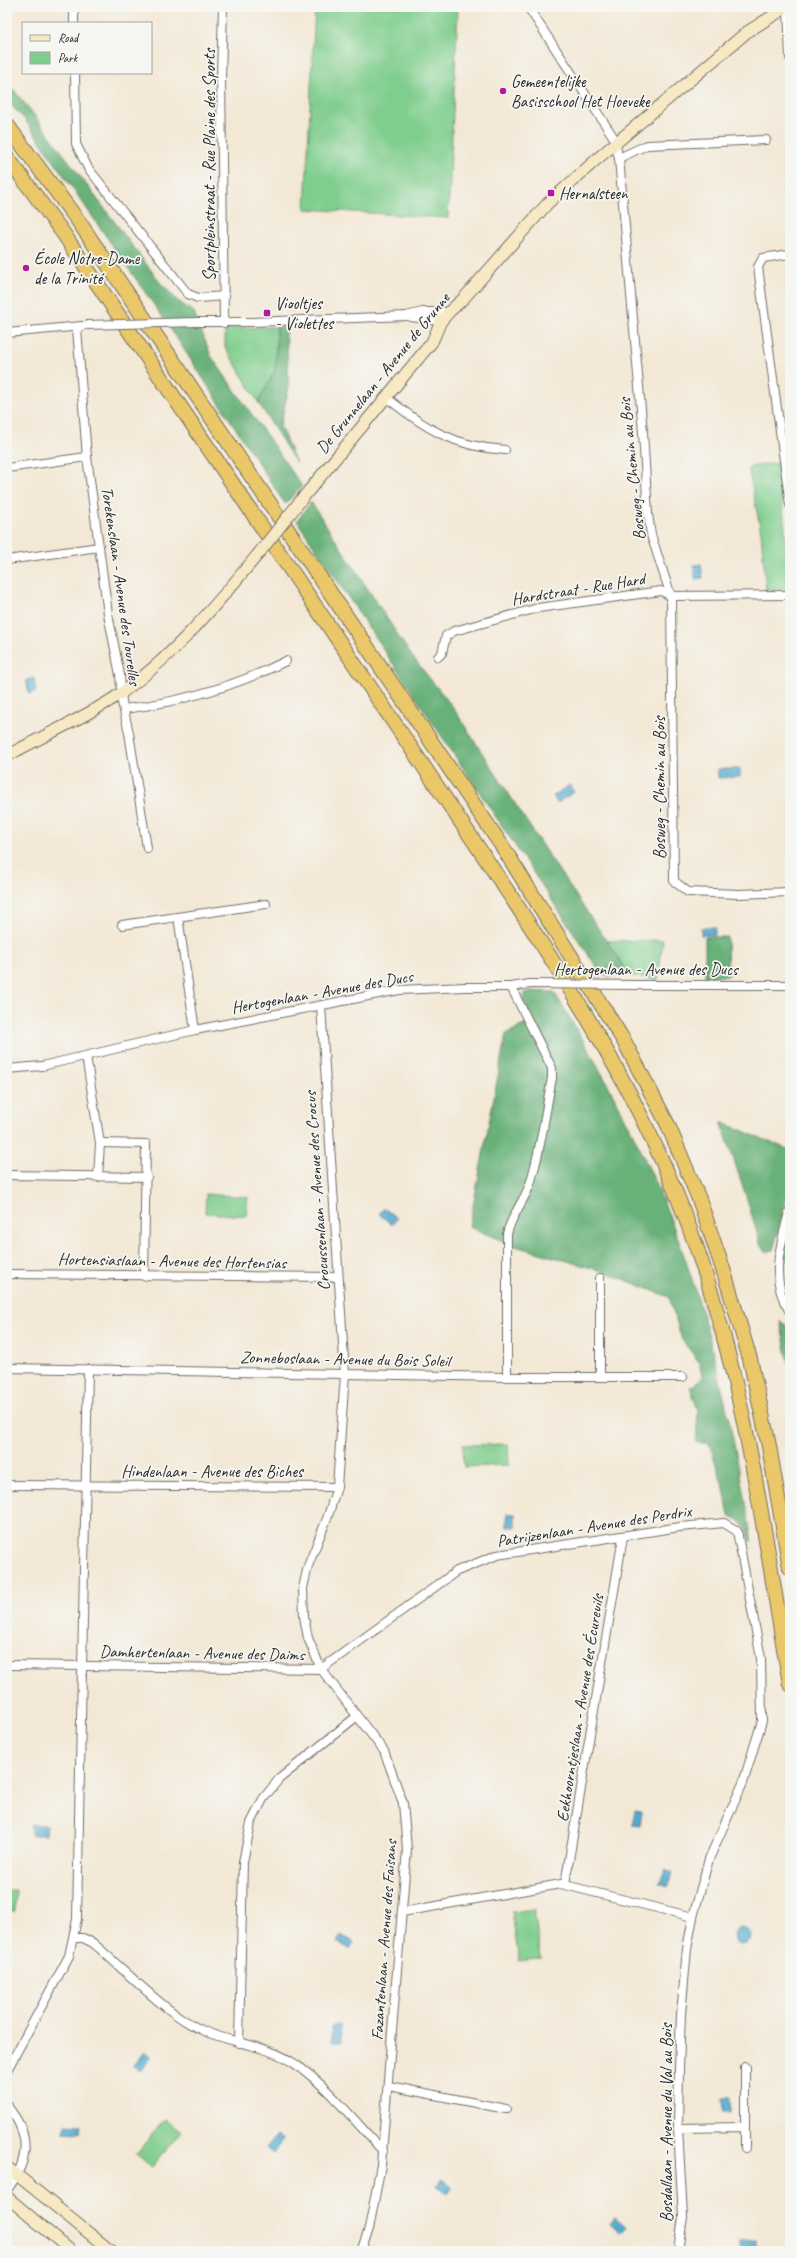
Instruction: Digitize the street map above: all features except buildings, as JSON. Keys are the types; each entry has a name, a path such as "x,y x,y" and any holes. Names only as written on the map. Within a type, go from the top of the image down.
{"highway":[{"path":"7,125 79,222 502,846 624,1041 668,1125 699,1199 724,1272 750,1359 769,1446 790,1568"},
{"path":"7,157 67,239 484,858 576,996 617,1069 652,1140 686,1219 720,1324 749,1447 790,1684"}],"street":[{"path":"74,7 74,22"},
{"name":"Sportpleinstraat - Rue Plaine des Sports","path":"223,7 222,78 225,296 224,323"},
{"name":"Bosweg - Chemin au Bois","path":"528,7 616,142 615,150 619,158 648,519 661,568 671,596 674,881 688,892 739,894 790,892"},
{"path":"788,7 790,58"},
{"name":"De Grunnelaan - Avenue de Grunne","path":"7,756 122,692 163,658 194,629 432,342 441,321 464,298 548,203 616,142 747,32 788,7"},
{"path":"75,74 76,144 88,168 188,294 198,298 225,296"},
{"path":"619,158 647,145 766,140"},
{"path":"790,254 763,258 758,267 790,505"},
{"path":"406,316 423,312 449,312"},
{"path":"7,333 77,328 86,325 197,322 224,323 406,316 441,321"},
{"name":"Torekenslaan - Avenue des Tourelles","path":"77,328 87,457 108,614 147,848"},
{"path":"386,397 415,421 439,435 481,448 505,450"},
{"path":"7,468 87,457"},
{"path":"7,560 99,547"},
{"name":"Hardstraat - Rue Hard","path":"438,657 442,653 446,636 450,633 518,612 637,593 661,591 671,596 790,595"},
{"path":"124,709 197,693 258,675 286,661"},
{"path":"122,925 266,904"},
{"path":"178,917 195,1030"},
{"name":"Hertogenlaan - Avenue des Ducs","path":"7,1069 42,1066 195,1030 399,990 465,987 511,987 530,984 790,985"},
{"path":"507,1378 507,1249 510,1223 525,1198 531,1180 552,1073 549,1059 511,987"},
{"name":"Crocussenlaan - Avenue des Crocus","path":"321,1006 344,1374"},
{"path":"86,1056 100,1143 98,1177"},
{"path":"100,1143 146,1144 147,1177 144,1276"},
{"path":"7,1175 147,1177"},
{"path":"790,1209 776,1272 781,1295 790,1312"},
{"name":"Hortensiaslaan - Avenue des Hortensias","path":"7,1274 337,1278"},
{"path":"600,1278 600,1377"},
{"name":"Zonneboslaan - Avenue du Bois Soleil","path":"7,1368 507,1378 683,1377"},
{"path":"7,2070 60,1975 69,1956 74,1938 78,1900 88,1369"},
{"name":"Fazantenlaan - Avenue des Faisans","path":"344,1374 337,1487 328,1516 308,1566 303,1588 306,1630 321,1669 356,1717 384,1751 403,1803 407,1848 383,2152 376,2199 361,2251"},
{"name":"Hindenlaan - Avenue des Biches","path":"7,1485 337,1487"},
{"name":"Patrijzenlaan - Avenue des Perdrix","path":"321,1669 457,1571 497,1555 623,1537 680,1527 724,1523 737,1531"},
{"name":"Bosdallaan - Avenue du Val au Bois","path":"678,2251 683,2217 678,2128 682,1992 693,1917 709,1859 744,1783 762,1721 761,1658 737,1531"},
{"name":"Eekhoorntjeslaan - Avenue des Écureuils","path":"565,1884 623,1537"},
{"name":"Damhertenlaan - Avenue des Daims","path":"7,1666 321,1669"},
{"path":"239,2043 243,1862 252,1823 263,1799 279,1779 356,1717"},
{"path":"402,1912 556,1884 565,1884 693,1917"},
{"path":"74,1938 83,1938 94,1943 173,2012 191,2025 239,2043 274,2052 301,2068 383,2152"},
{"path":"745,2067 745,2148"},
{"path":"389,2086 506,2109"},
{"path":"7,2106 16,2116 23,2133 25,2147 24,2160 18,2175 7,2190"},
{"path":"678,2128 745,2127"},
{"path":"7,2167 111,2251"},
{"path":"7,2197 71,2251"}],"green space":[{"path":"315,7 458,7 448,218 305,209"},
{"path":"7,82 32,112 159,281 178,301 194,312 211,356 302,486 285,504 170,328 25,120 7,101"},
{"path":"277,327 275,371 258,402 225,347 225,328"},
{"path":"277,327 286,327 289,387 280,426 296,463 258,402 275,371"},
{"path":"778,463 787,548 787,589 766,590 761,532 748,467"},
{"path":"311,502 411,655 452,706 545,850 619,959 628,975 602,975 297,521"},
{"path":"705,937 727,937 728,976 705,977"},
{"path":"663,940 658,980 628,975 607,941"},
{"path":"531,991 554,992 620,1107 662,1197 688,1266 711,1343 738,1461 752,1541 750,1541 744,1525 738,1519 729,1516 724,1489 709,1443 696,1443 698,1410 690,1387 697,1383 702,1376 699,1362 682,1340 669,1297 602,1271 515,1246 469,1227 506,1034 534,1020 523,1000 525,993"},
{"path":"721,1122 790,1150 790,1186 773,1250 766,1252 761,1247 746,1196"},
{"path":"206,1194 248,1197 246,1216 205,1213"},
{"path":"790,1221 790,1263 782,1256"},
{"path":"780,1321 790,1328 790,1370"},
{"path":"508,1444 509,1465 464,1467 463,1445"},
{"path":"7,1890 16,1890 15,1911 7,1911"},
{"path":"534,1909 541,1958 519,1961 512,1912"},
{"path":"165,2119 181,2132 152,2167 136,2154"}],"water":[{"path":"701,564 703,578 695,579 694,565"},
{"path":"34,678 36,692 29,694 26,680"},
{"path":"718,769 740,769 740,777 718,778"},
{"path":"570,785 574,792 557,803 553,796"},
{"path":"715,927 715,935 701,935 701,928"},
{"path":"384,1208 397,1218 392,1225 379,1214"},
{"path":"507,1514 515,1514 515,1527 507,1527"},
{"path":"635,1811 642,1812 640,1826 632,1825"},
{"path":"31,1825 47,1825 46,1835 31,1835"},
{"path":"665,1870 673,1873 667,1886 659,1883"},
{"path":"742,1928 749,1933 750,1936 745,1943 742,1944 735,1939 734,1936 739,1929"},
{"path":"341,1935 354,1942 350,1949 337,1942"},
{"path":"340,2025 341,2042 332,2042 332,2026"},
{"path":"145,2051 152,2057 140,2071 133,2065"},
{"path":"722,2098 730,2098 730,2112 723,2112"},
{"path":"66,2124 81,2125 80,2133 65,2132"},
{"path":"277,2135 284,2140 273,2154 266,2148"},
{"path":"441,2180 452,2187 448,2193 437,2186"},
{"path":"615,2217 627,2227 621,2234 610,2224"},
{"path":"756,2240 756,2248 740,2249 740,2242"}],"place":[{"name":"Gemeentelijke Basisschool Het Hoeveke","path":"503,91"},
{"name":"Hernalsteen","path":"551,193"},
{"name":"École Notre-Dame de la Trinité","path":"26,268"},
{"name":"Viooltjes - Violettes","path":"267,313"}]}
